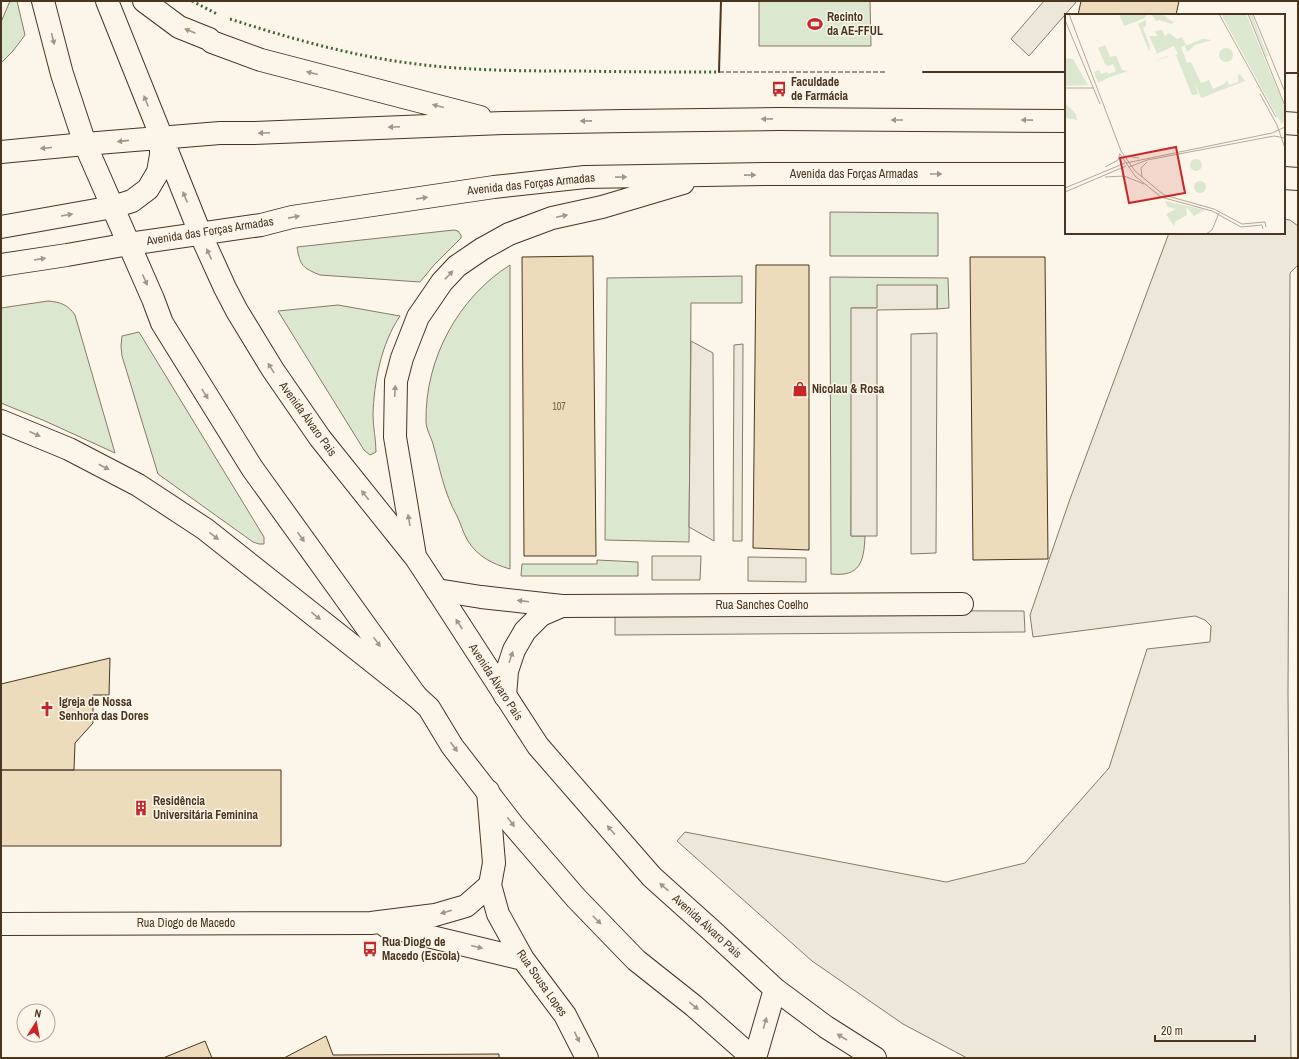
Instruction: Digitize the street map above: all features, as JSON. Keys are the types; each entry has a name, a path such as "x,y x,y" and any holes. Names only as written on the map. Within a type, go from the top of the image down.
{"main road":[{"path":"43,1 62,74 85,144 162,323 252,468 416,696"},
{"name":"Avenida Álvaro Pais","path":"107,1 200,234 225,288 273,370 320,438 416,558 538,746 652,877 775,989 826,1027 875,1058"},
{"path":"144,1 179,27 209,39 212,42 261,60 502,123"},
{"path":"1,152 220,133 254,133 502,123 779,119 1065,121"},
{"path":"1285,123 1298,124"},
{"path":"1,227 113,207 132,200 148,189 158,172 161,155 161,137"},
{"name":"Avenida das Forças Armadas","path":"1,265 129,244 260,226 292,217 494,187 585,177 1024,173 1065,174"},
{"path":"416,558 395,437 394,409 396,381 402,358 418,317 442,282 457,266 482,249 509,234 552,218 602,207 711,175"},
{"path":"1285,178 1298,179"},
{"path":"1,420 69,449 114,472 138,485 205,529 416,696 428,708 452,746 513,825 548,868 576,898 636,960 694,1006 754,1058 775,989"},
{"name":"Rua Sanches Coelho","path":"437,590 481,597 562,606 962,604"},
{"name":"Rua Sanches Coelho","path":"505,696 507,671 514,650 525,631 541,615 562,606"},
{"path":"488,791 494,864 490,885"},
{"name":"Rua Diogo de Macedo","path":"1,924 371,922 435,915 466,906 490,885"},
{"name":"Rua Sousa Lopes","path":"490,885 498,914 523,959 565,1015 587,1058"},
{"name":"Rua Diogo de Macedo","path":"371,922 523,959"}],"green space":[{"path":"10,1 17,1 25,35 13,51 1,63 1,22"},
{"name":"Recinto da AE-FFUL","path":"759,1 870,1 871,46 759,46"},
{"path":"830,212 938,213 938,256 830,256"},
{"path":"454,230 458,231 461,238 434,265 420,282 320,275 303,266 299,258 297,247"},
{"path":"510,265 510,569 498,565 481,556 466,538 449,499 426,421 427,398 431,375 438,353 448,332 460,313 475,295 491,279"},
{"path":"742,276 742,303 691,303 689,542 605,540 607,278"},
{"path":"830,277 948,278 949,308 937,309 937,285 877,308 852,308 851,536 865,536 863,553 858,566 848,573 841,574 831,574"},
{"path":"48,301 57,302 64,305 75,315 115,453 1,403 1,308"},
{"path":"338,305 400,316 393,327 383,351 377,377 373,415 376,452 370,455 364,450 278,311"},
{"path":"139,332 264,537 264,544 253,542 158,474 122,356 122,336"},
{"path":"597,560 638,562 638,576 521,576 522,564 597,564"}],"shaded area":[{"path":"1044,1 1077,1 1029,56 1011,39"},
{"path":"1285,219 1290,220 1298,226 1298,265 1290,273 1288,693 1291,1058 967,1058 903,1024 812,961 677,841 685,832 946,882 1025,863 1109,768 1147,649 1210,642 1211,626 1205,620 1195,616 1033,637 1030,615 1070,499 1169,234 1285,234"},
{"path":"877,285 937,285 937,309 877,310 877,536 851,536 851,308 877,308"},
{"path":"937,333 936,553 911,554 911,334"},
{"path":"691,341 713,353 714,541 689,527"},
{"path":"743,344 742,541 733,541 734,345"},
{"path":"652,556 701,556 700,580 652,580"},
{"path":"748,557 806,558 806,582 748,581"},
{"path":"615,610 1024,611 1025,632 615,635"}],"building":[{"path":"1081,1 1179,1 1176,14 1078,14"},
{"path":"593,256 596,556 524,556 522,257"},
{"path":"970,257 1045,257 1048,559 973,560"},
{"path":"756,265 809,265 809,550 753,548"},
{"name":"Igreja de Nossa Senhora das Dores","path":"110,658 109,695 93,695 93,723 75,743 74,770 1,770 1,684"},
{"name":"Residência Universitária Feminina","path":"1,770 281,770 281,846 1,846"},
{"path":"326,1036 333,1055 499,1054 499,1058 284,1058"},
{"path":"205,1041 212,1058 163,1058"}],"hedge":[{"path":"192,1 217,14"},
{"path":"230,19 274,33 341,51 386,60 430,66 516,71 719,72"}],"fence":[{"path":"719,72 887,72"}],"wall":[{"path":"719,72 721,1"},
{"path":"923,72 1065,72"},
{"path":"1285,73 1298,73"}],"place":[{"name":"Recinto da AE-FFUL","path":"815,24"},
{"name":"Faculdade de Farmácia","path":"779,89"},
{"name":"Nicolau & Rosa","path":"800,389"},
{"name":"Igreja de Nossa Senhora das Dores","path":"47,709"},
{"name":"Residência Universitária Feminina","path":"141,808"},
{"name":"Rua Diogo de Macedo (Escola)","path":"370,949"}]}
